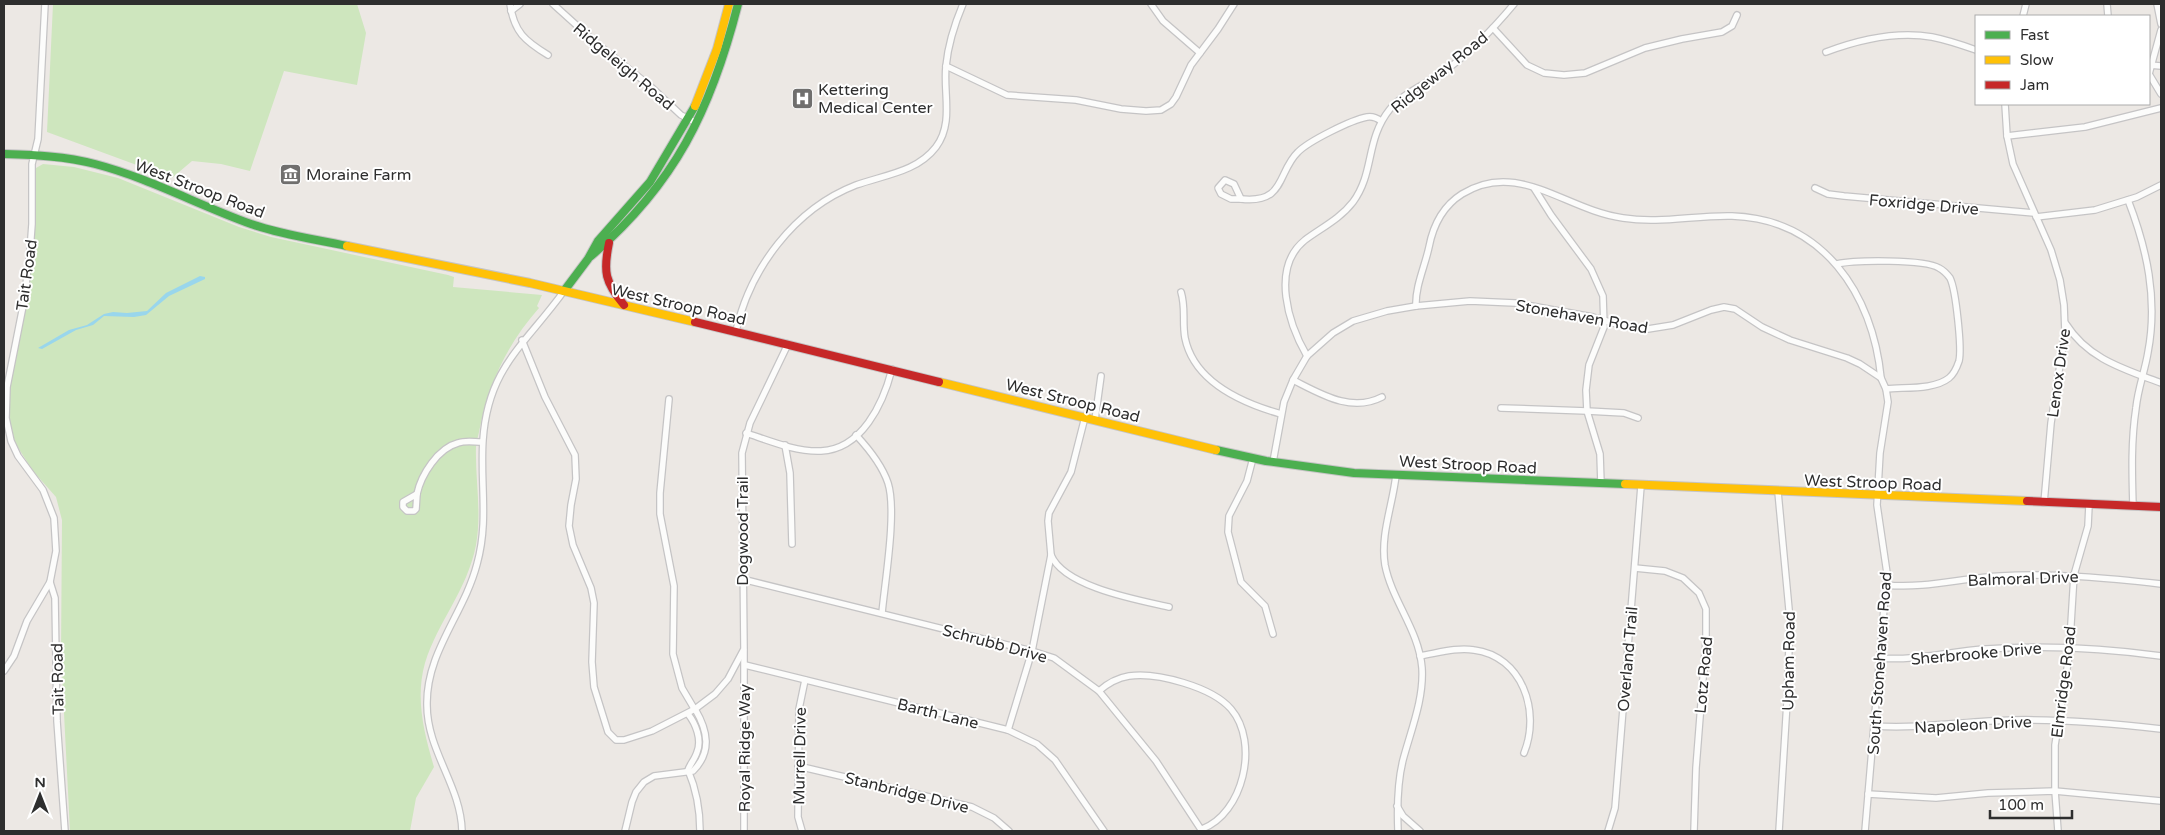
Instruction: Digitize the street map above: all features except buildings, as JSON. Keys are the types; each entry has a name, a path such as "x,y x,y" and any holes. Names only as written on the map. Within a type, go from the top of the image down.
{"main road":[{"path":"564,291 588,259 598,241 650,182 689,119 699,99 717,50 729,4"},
{"path":"588,259 609,243 642,206 674,164 697,123 720,68 738,4"},
{"name":"West Stroop Road","path":"4,154 34,155 73,160 111,169 232,218 273,230 564,291 1273,462 1354,473 2161,507"},
{"path":"609,243 605,258 606,279 608,287 624,305"}],"street":[{"name":"Tait Road","path":"45,4 38,138 32,164 32,224 26,288 7,387 6,404 8,431 14,448 43,490 54,518 56,551 50,582 56,598 57,721 65,831"},
{"path":"510,4 520,34 525,40 548,55"},
{"path":"511,11 520,4"},
{"name":"Ridgeleigh Road","path":"553,4 582,32 689,119 697,123"},
{"path":"736,332 744,301 755,277 790,230 827,200 858,185 920,162 936,146 946,122 946,66 955,26 963,4"},
{"path":"1151,4 1163,21 1200,53"},
{"path":"946,66 1007,95 1076,100 1121,109 1156,110 1171,104 1191,64 1218,30 1234,4"},
{"name":"Ridgeway Road","path":"1307,356 1295,333 1287,303 1286,281 1290,264 1300,245 1345,211 1360,192 1367,172 1373,139 1381,120 1397,102 1447,69 1493,28 1514,4"},
{"path":"2157,4 2161,24"},
{"path":"1493,28 1527,65 1544,73 1564,76 1585,72 1645,48 1682,38 1722,32 1732,26 1737,15"},
{"path":"2161,30 2150,66 2161,66"},
{"path":"1826,52 1856,42 1901,36 1931,37 1975,50"},
{"path":"2150,76 2161,94"},
{"name":"Lenox Drive","path":"2005,105 2006,136 2013,164 2056,264 2065,323 2051,423 2044,503"},
{"path":"2006,136 2079,128 2115,121 2161,108"},
{"path":"1241,199 1255,200 1273,191 1283,179 1295,155 1307,145 1360,119 1370,117 1381,120"},
{"path":"1416,306 1416,295 1434,229 1451,203 1468,190 1488,182 1516,181 1592,211 1622,218 1659,221 1732,216 1760,220 1794,232 1823,251 1837,264 1857,293 1867,314 1877,352 1881,378 1886,389 1887,409 1880,453 1877,496"},
{"name":"Foxridge Drive","path":"1815,188 1828,194 1844,196 2035,215 2095,210 2128,200 2161,186"},
{"path":"1534,188 1596,277 1603,296 1604,327 1593,352 1587,376 1587,410 1600,454 1601,484"},
{"path":"2128,200 2143,242 2151,288 2150,334 2141,376 2132,440 2133,506"},
{"path":"1837,264 1865,261 1933,264 1945,272 1953,285 1960,356 1956,368 1949,378 1935,384 1886,389"},
{"path":"462,831 458,800 431,736 427,695 436,654 468,590 478,562 485,513 482,442 486,414 495,386 507,361 522,340 564,291"},
{"path":"1181,292 1185,308 1184,330 1188,346 1206,376 1245,401 1280,414"},
{"name":"Stonehaven Road","path":"1307,356 1334,333 1353,321 1387,311 1416,306 1470,301 1515,304 1560,310 1639,328 1661,328 1684,322 1717,307 1731,308 1773,333 1847,358 1881,378"},
{"path":"2065,323 2078,340 2096,355 2120,368 2161,383"},
{"path":"522,340 545,398 575,455 576,479 570,505 570,526 573,545 591,588 594,603 593,681 608,732 613,739 620,741 652,731 688,714 693,720 698,737 698,759"},
{"name":"Dogwood Trail","path":"688,714 715,694 728,680 744,649 742,453 746,434 788,344"},
{"path":"1273,462 1280,414 1293,380 1307,356"},
{"path":"746,434 785,446 812,451 830,450 841,446 856,435 877,410 887,388 892,370"},
{"path":"1095,420 1101,376"},
{"path":"1293,380 1332,398 1354,404 1369,403 1382,397"},
{"path":"625,831 632,802 636,792 644,782 654,776 688,770 706,750 707,738 700,716 682,688 672,654 674,586 660,514 660,493 669,399"},
{"path":"1500,408 1587,410 1624,414 1638,418"},
{"path":"1008,730 1032,651 1051,554 1049,512 1071,472 1085,417"},
{"path":"856,435 880,466 890,492 889,536 882,613"},
{"path":"417,494 429,468 447,448 460,442 482,442"},
{"path":"785,446 792,491 792,544"},
{"path":"1254,458 1247,480 1229,516 1228,532 1241,582 1265,606 1273,634"},
{"path":"1396,475 1385,539 1384,560 1392,590 1414,636 1422,667 1421,695 1403,760 1397,796 1398,831"},
{"name":"Overland Trail","path":"1608,831 1615,808 1641,486"},
{"name":"Upham Road","path":"1778,492 1790,620 1779,831"},
{"name":"South Stonehaven Road","path":"1866,831 1886,585 1886,560 1877,518 1877,496"},
{"name":"Elmridge Road","path":"2058,831 2055,791 2058,720 2070,648 2074,576 2088,526 2089,505"},
{"path":"1051,554 1068,573 1089,585 1122,596 1169,607"},
{"name":"Lotz Road","path":"1635,568 1665,571 1683,578 1699,593 1706,609 1707,626 1697,750 1694,831"},
{"name":"Balmoral Drive","path":"1886,585 1912,586 2007,576 2074,576 2161,584"},
{"name":"Schrubb Drive","path":"742,579 1054,658 1099,692 1156,761 1202,830"},
{"path":"4,671 14,656 27,621 50,582"},
{"name":"Sherbrooke Drive","path":"1880,658 1911,659 1984,649 2070,648 2161,656"},
{"path":"744,649 744,665"},
{"path":"1420,656 1456,650 1476,650 1495,656 1509,666 1520,680 1528,702 1529,736 1524,752"},
{"name":"Barth Lane","path":"744,665 1008,730 1025,737 1047,751 1055,760 1104,831"},
{"name":"Royal Ridge Way","path":"744,665 744,831"},
{"path":"1099,692 1111,681 1119,678 1145,676 1198,688 1219,699 1238,718 1244,738 1244,762 1242,779 1236,798 1224,815 1202,830"},
{"name":"Murrell Drive","path":"802,831 798,817 799,709 805,680"},
{"path":"693,720 700,716"},
{"name":"Napoleon Drive","path":"1874,726 1917,728 2010,720 2058,720 2161,729"},
{"path":"698,737 707,738"},
{"name":"Stanbridge Drive","path":"798,766 972,807 994,818 1010,831"},
{"path":"688,770 696,787 700,831"},
{"path":"1868,794 1936,798 1988,793 2055,791 2161,801"},
{"path":"1396,804 1403,816 1420,831"}],"green space":[{"path":"53,4 357,4 366,33 357,85 284,71 250,171 221,164 192,161 172,178 47,132"},
{"path":"43,164 74,167 118,178 239,227 271,237 448,275 454,277 453,287 542,295 537,306 539,308 517,336 500,366 483,415 476,445 478,533 476,545 466,577 437,633 422,676 422,715 434,767 416,798 410,831 70,831 61,654 62,520 56,497 33,471 15,443 9,418 8,391 34,226 36,168"}],"water":[{"path":"200,276 205,277 205,279 169,296 146,315 134,317 104,316 93,325 76,330 42,349 38,348 69,330 87,325 104,314 147,311 166,293"}],"traffic: fast":[{"path":"591,256 646,201 686,143 702,111 715,78 738,4"},
{"path":"564,291 588,259 598,241 650,182 695,106"},
{"path":"4,154 38,155 84,161 154,184 231,217 263,228 347,246"},
{"path":"1216,450 1266,461 1354,473 1625,484"}],"traffic: slow":[{"path":"695,106 717,49 729,4"},
{"path":"347,246 530,283 695,322"},
{"path":"939,382 1216,450"},
{"path":"1625,484 2027,501"}],"traffic: jam":[{"path":"609,243 606,262 607,276 613,290 624,305"},
{"path":"695,322 939,382"},
{"path":"2027,501 2161,507"}],"place":[{"name":"Kettering Medical Center","path":"802,98"},
{"name":"Moraine Farm","path":"290,174"}]}
